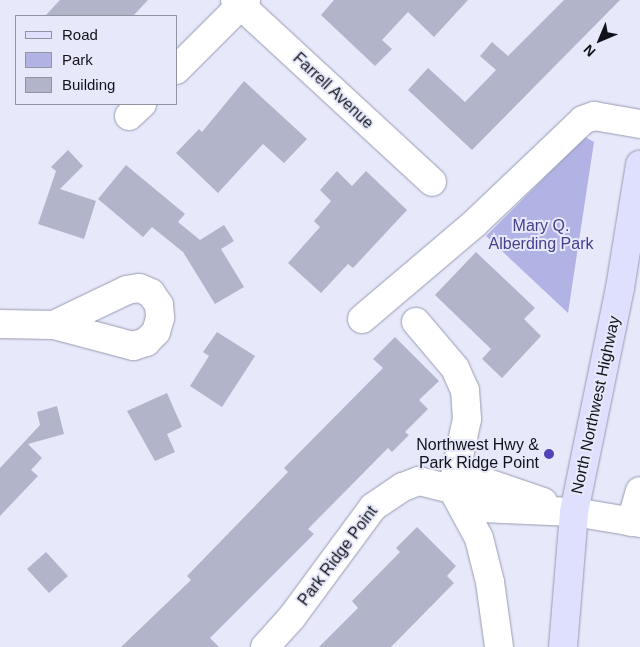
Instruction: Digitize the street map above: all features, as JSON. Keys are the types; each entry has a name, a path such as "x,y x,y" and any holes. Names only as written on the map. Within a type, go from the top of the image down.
{"main road":[{"name":"North Northwest Highway","path":"563,647 574,512 620,288 640,165"}],"street":[{"path":"178,68 241,2"},
{"name":"Farrell Avenue","path":"241,2 432,182"},
{"path":"362,319 475,223 583,120 594,116 640,124"},
{"path":"416,322 455,368 464,390 467,419 452,489 479,538 490,582 499,647"},
{"path":"0,324 54,325"},
{"name":"Park Ridge Point","path":"265,647 292,617 373,507 388,494 420,481 452,489 481,508 574,512 635,523"},
{"path":"635,523 640,491"}],"green space":[{"name":"Mary Q. Alberding Park","path":"585,137 594,142 568,313 486,236"}],"building":[{"path":"60,0 148,0 134,15 46,15"},
{"path":"334,0 468,0 434,37 408,12 382,40 392,49 375,66 321,15"},
{"path":"564,0 620,0 472,150 408,90 428,68 465,102 496,70 480,56 492,42 508,56"},
{"path":"244,81 307,139 284,163 263,144 218,193 176,153 199,129 202,132"},
{"path":"68,150 83,166 60,189 96,201 84,239 38,224 56,171 51,167"},
{"path":"126,165 185,214 178,222 200,240 224,225 234,241 221,249 244,287 215,304 183,252 152,227 143,237 98,199"},
{"path":"337,171 352,186 366,171 407,210 353,268 348,264 321,293 288,263 320,227 314,221 331,201 320,190"},
{"path":"476,252 535,308 524,319 541,336 502,378 482,359 491,349 435,295"},
{"path":"217,332 255,356 222,407 190,386 209,356 203,352"},
{"path":"395,337 439,381 419,400 428,409 405,432 409,435 392,452 388,448 308,529 314,534 210,638 219,647 121,647 191,580 187,576 288,472 284,468 383,368 373,359"},
{"path":"167,393 182,427 167,434 175,452 155,461 127,411"},
{"path":"57,406 64,434 28,444 42,458 31,470 38,476 0,516 0,468 40,425 37,412"},
{"path":"417,527 456,566 447,576 454,583 391,647 319,647 358,608 352,601 400,552 396,548"},
{"path":"46,552 68,576 49,593 27,569"}],"place":[{"name":"Northwest Hwy & Park Ridge Point","path":"549,454"}]}
